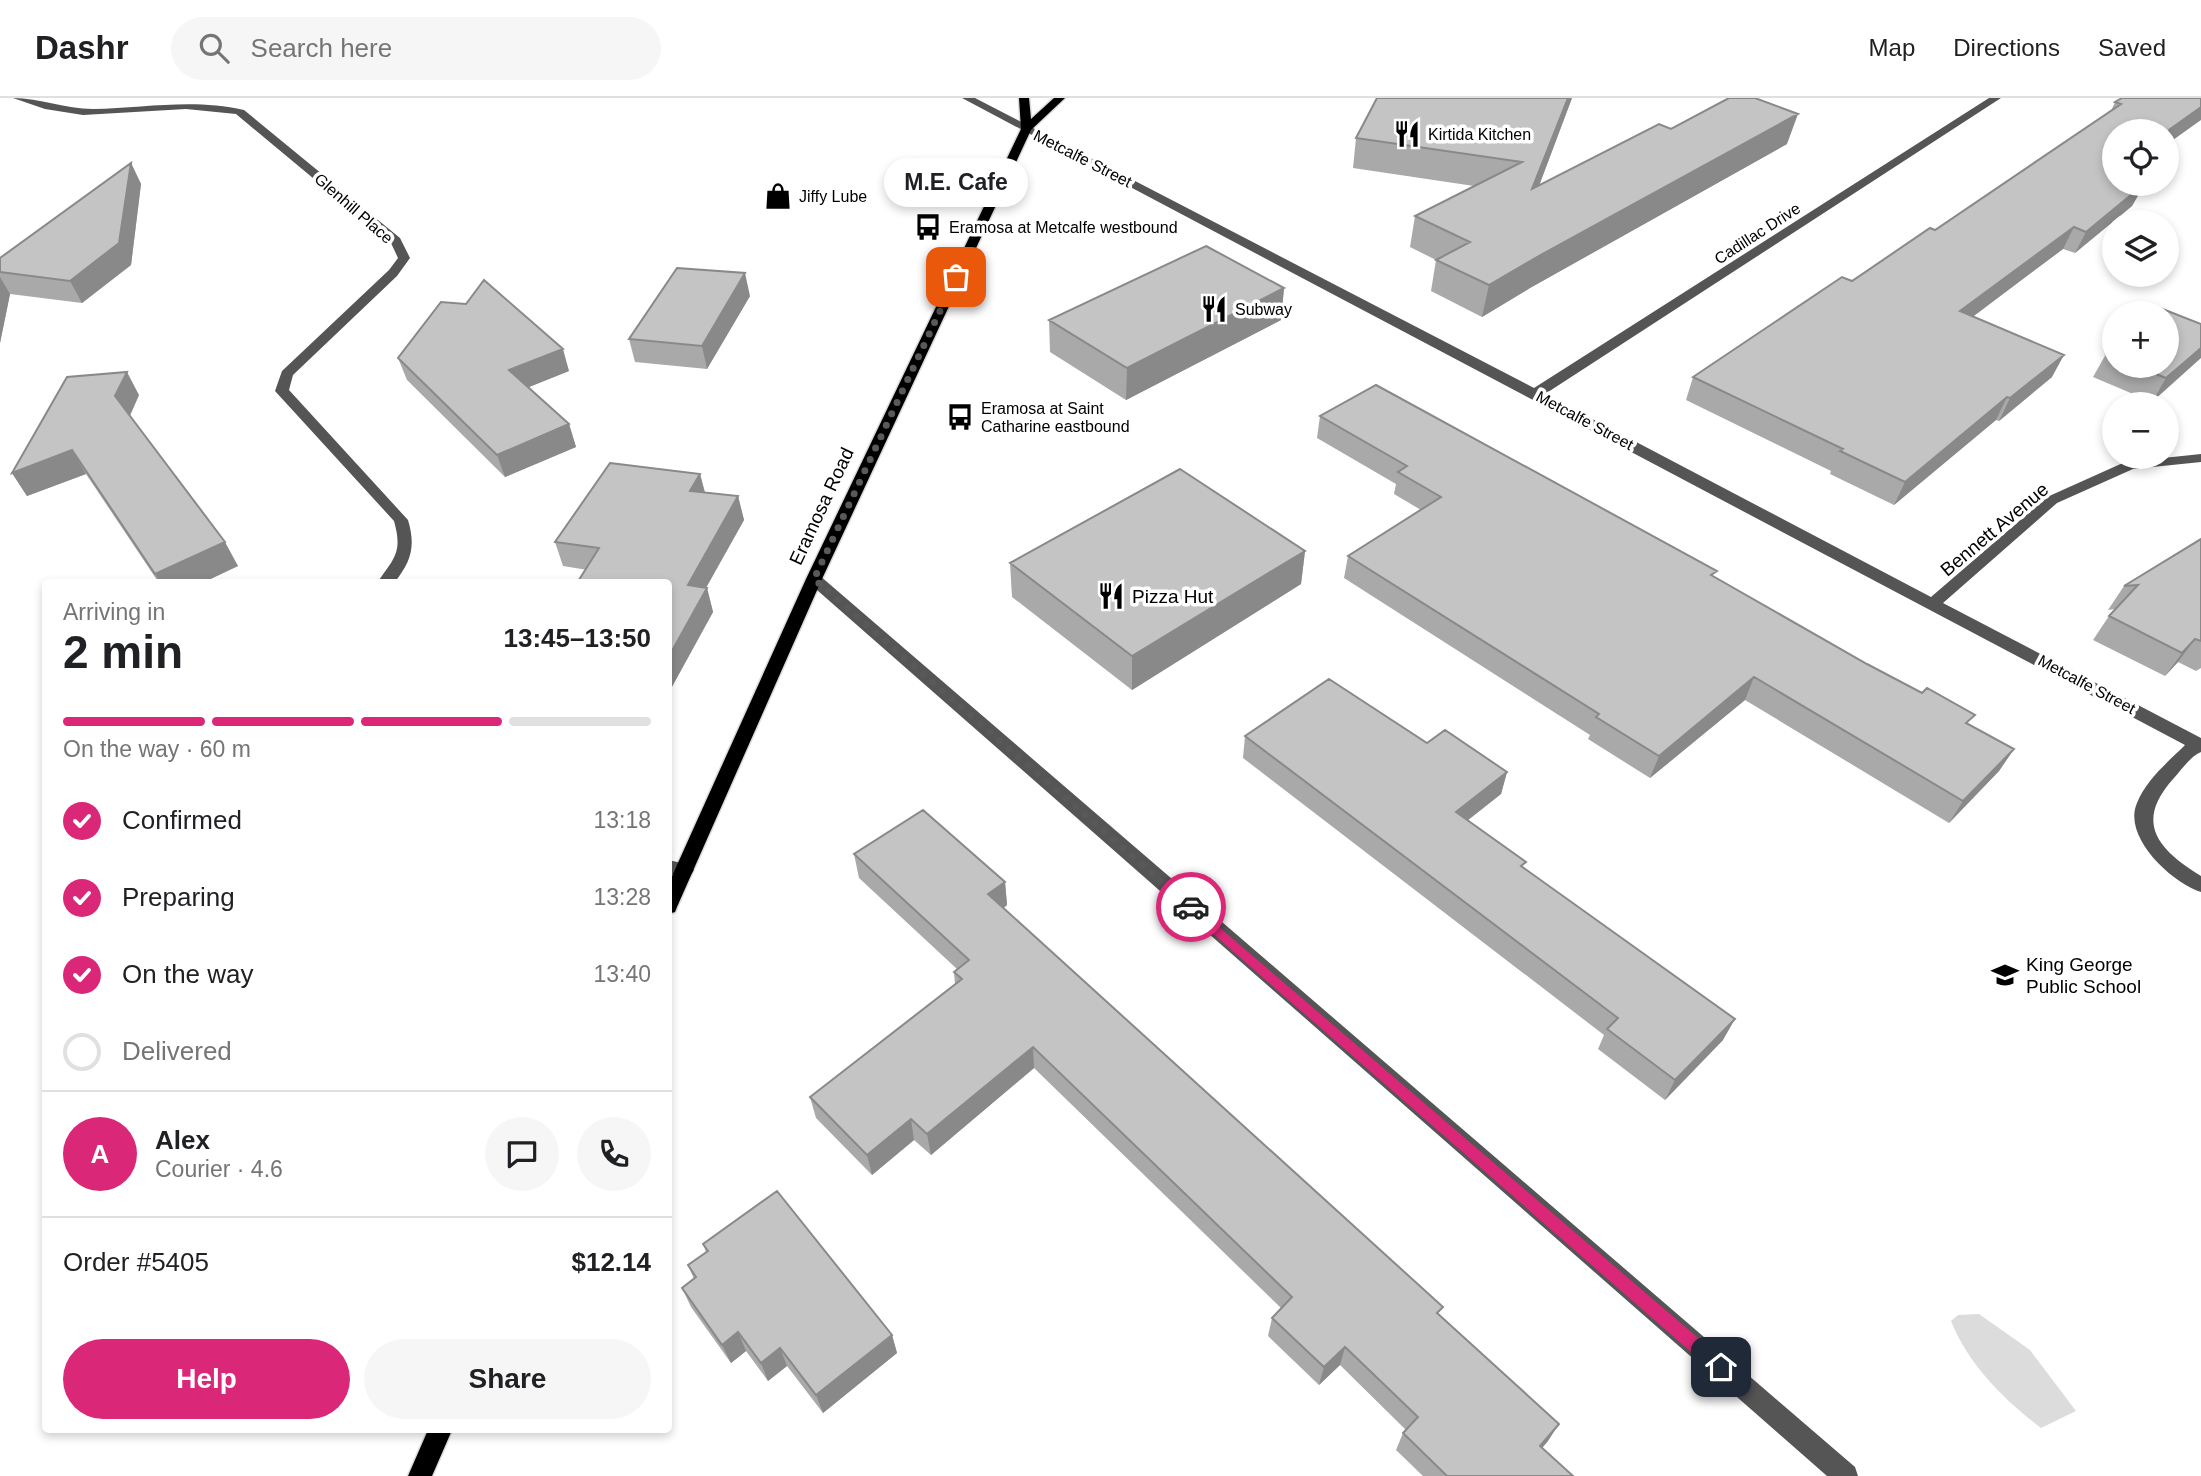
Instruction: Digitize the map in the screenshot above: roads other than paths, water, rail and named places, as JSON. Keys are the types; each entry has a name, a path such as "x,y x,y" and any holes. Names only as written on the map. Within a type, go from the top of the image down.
{"main road":[{"name":"Eramosa Road","path":"1024,98 1026,129"},
{"name":"Eramosa Road","path":"672,890 677,868 1026,129 1060,98"},
{"path":"420,1476 439,1433"}],"street":[{"name":"Glenhill Place","path":"18,98 47,107 91,112 182,105 224,106 240,112 396,241 404,258 393,273 287,374 282,391 401,520 408,544 398,567 388,579"},
{"name":"Metcalfe Street","path":"967,98 2199,744"},
{"name":"Cadillac Drive","path":"1535,394 1996,98"},
{"name":"Bennett Avenue","path":"1934,603 2052,500 2130,465 2201,458"},
{"path":"814,579 1846,1476"},
{"path":"2199,744 2152,792 2143,810 2146,828 2161,855 2201,886"}],"place":[{"name":"Kirtida Kitchen","path":"1407,134"},
{"name":"Jiffy Lube","path":"778,196"},
{"name":"Eramosa at Metcalfe westbound","path":"928,227"},
{"name":"M.E. Cafe","path":"956,277"},
{"name":"Subway","path":"1214,309"},
{"name":"Eramosa at Saint Catharine eastbound","path":"960,417"},
{"name":"Pizza Hut","path":"1111,596"},
{"name":"King George Public School","path":"2005,975"}]}
